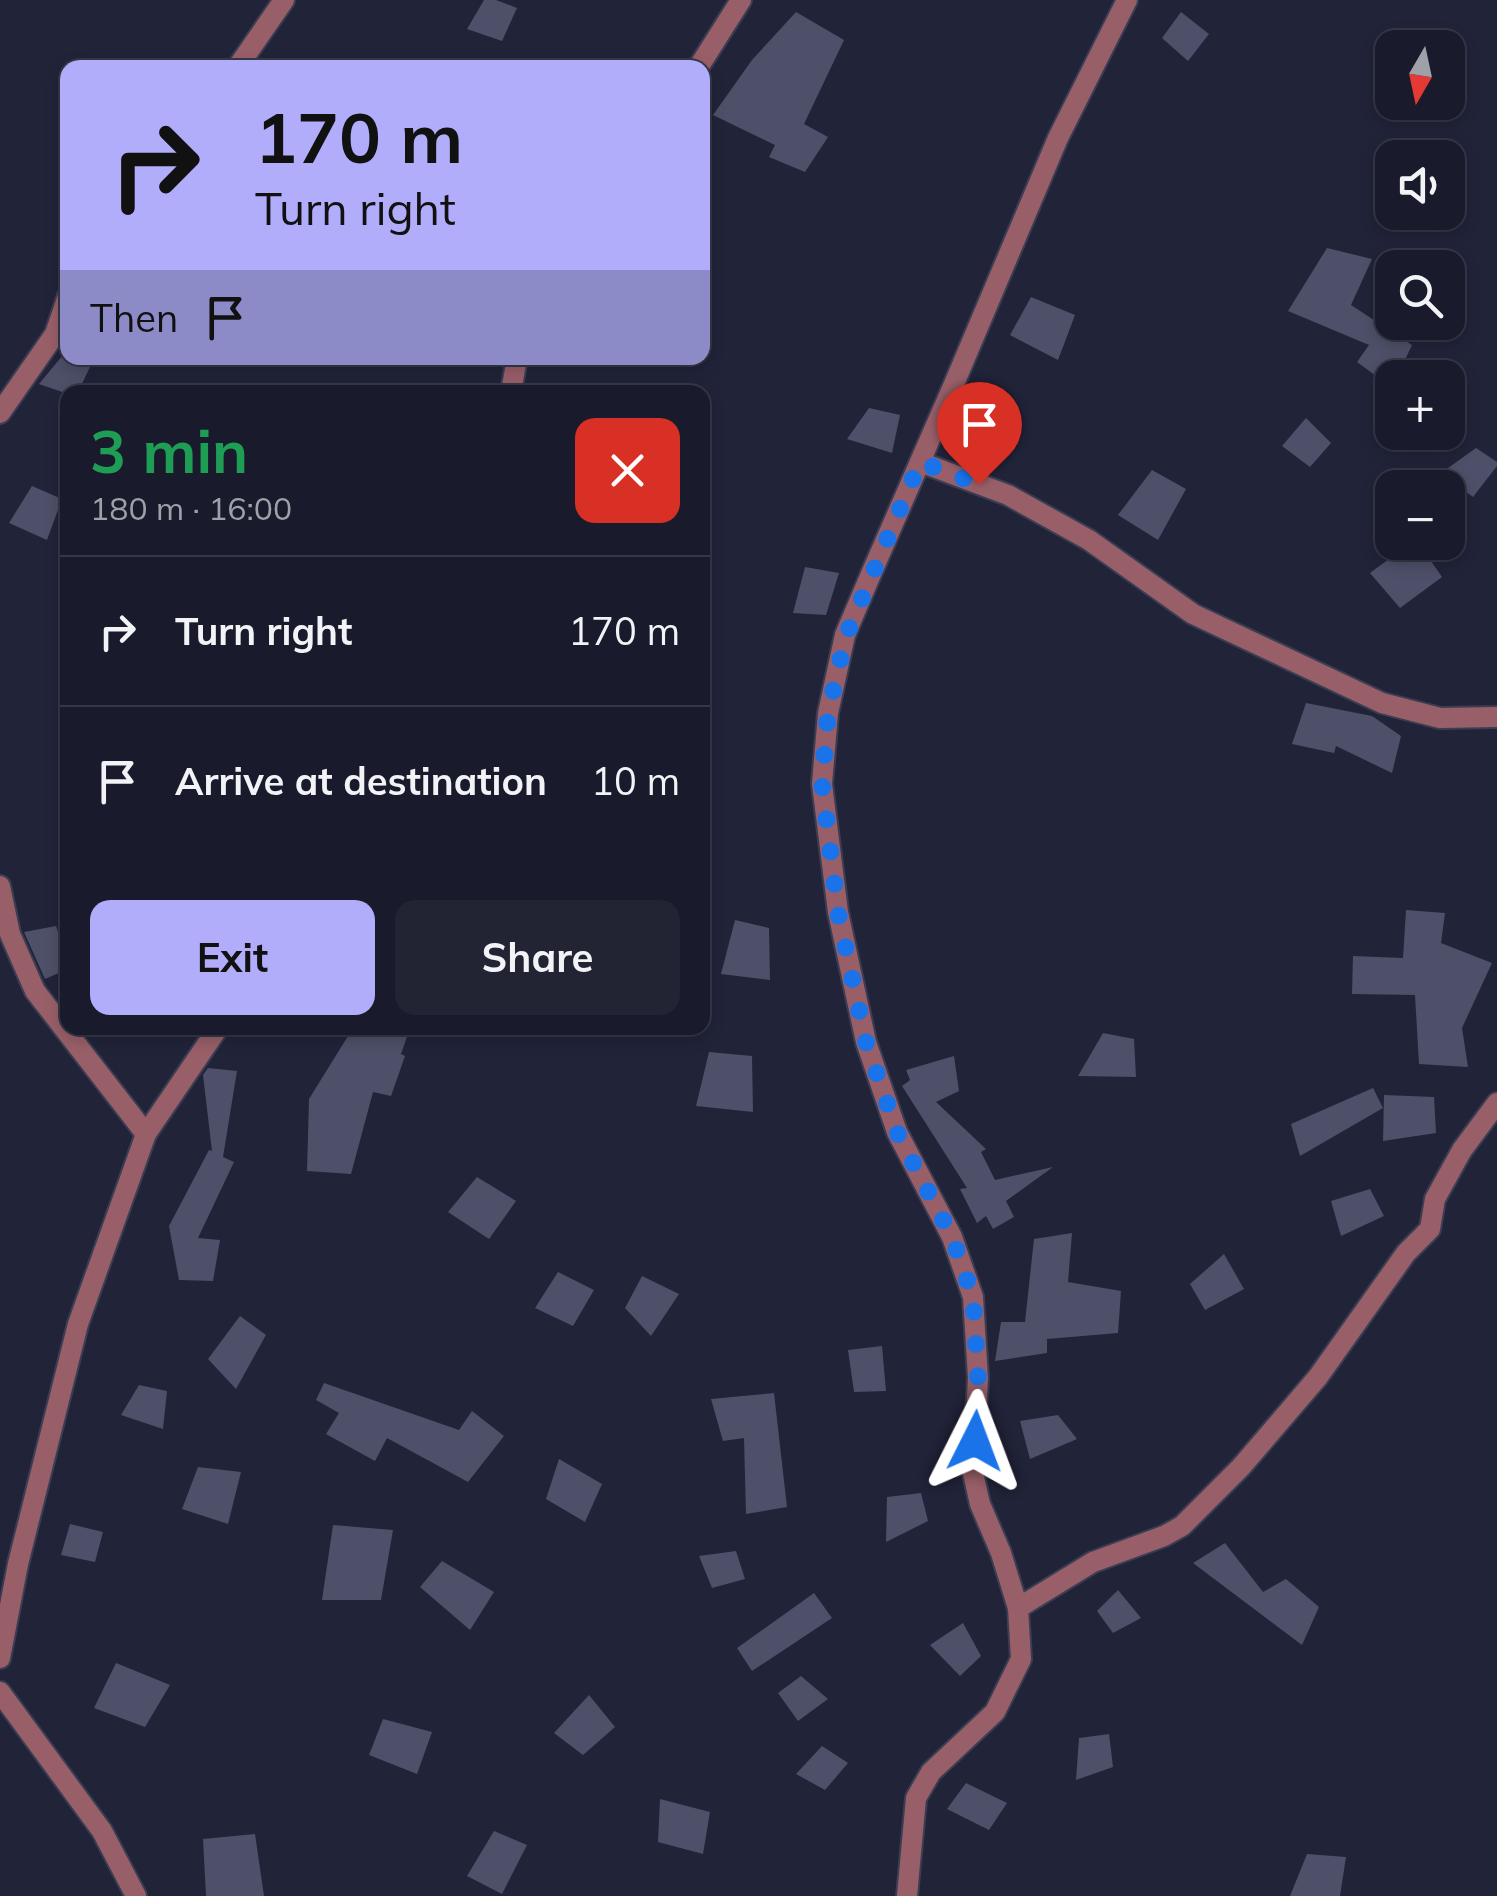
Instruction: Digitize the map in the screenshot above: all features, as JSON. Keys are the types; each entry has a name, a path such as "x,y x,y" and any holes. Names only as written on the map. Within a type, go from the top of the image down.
{"street":[{"path":"243,60 284,0"},
{"path":"703,60 741,0"},
{"path":"907,1896 916,1798 932,1772 994,1712 1021,1659 1018,1608 1002,1553 980,1504 973,1473 978,1378 973,1297 952,1237 897,1132 866,1042 838,912 822,784 828,713 846,636 1058,138 1127,0"},
{"path":"0,413 54,334 60,318"},
{"path":"920,462 1008,495 1089,540 1193,614 1382,703 1440,718 1497,717"},
{"path":"0,886 10,934 34,991 60,1024"},
{"path":"68,1035 146,1134"},
{"path":"0,1658 18,1564 78,1324 146,1134 213,1035"},
{"path":"1018,1608 1093,1562 1182,1526 1241,1467 1318,1377 1406,1253 1430,1230 1436,1199 1462,1150 1497,1104"},
{"path":"0,1692 102,1831 136,1896"}],"building":[{"path":"484,0 517,8 502,41 467,29"},
{"path":"796,12 844,40 804,124 828,137 805,172 769,157 775,145 713,115 752,60"},
{"path":"1181,12 1209,34 1188,61 1162,38"},
{"path":"1327,248 1372,259 1351,305 1375,321 1375,340 1404,340 1412,345 1405,360 1375,360 1375,375 1357,362 1369,345 1288,311"},
{"path":"1031,297 1075,315 1058,360 1010,335"},
{"path":"60,359 60,365 90,367 81,385 60,385 60,391 39,384"},
{"path":"869,408 900,415 892,453 847,439"},
{"path":"1306,418 1331,443 1310,467 1282,446"},
{"path":"1476,448 1497,462 1473,497 1465,491 1465,470 1445,470"},
{"path":"1152,470 1186,489 1158,540 1118,515"},
{"path":"32,486 60,498 47,540 9,523"},
{"path":"1388,560 1430,560 1442,577 1400,608 1370,573"},
{"path":"805,567 839,573 826,615 793,613"},
{"path":"1306,703 1372,716 1401,736 1392,773 1336,746 1334,753 1292,744"},
{"path":"1406,910 1445,913 1441,943 1492,963 1462,1028 1468,1067 1419,1064 1415,995 1352,994 1353,956 1403,958"},
{"path":"735,920 769,928 770,980 721,974"},
{"path":"56,926 60,972 45,979 24,932"},
{"path":"1103,1033 1134,1039 1136,1077 1078,1076"},
{"path":"349,1035 408,1035 401,1054 405,1056 391,1096 373,1092 351,1174 307,1171 309,1099"},
{"path":"709,1052 752,1056 753,1112 696,1106"},
{"path":"954,1056 959,1091 936,1102 986,1149 981,1152 995,1180 1053,1167 1006,1201 1014,1217 993,1229 986,1216 977,1223 960,1189 967,1188 902,1086 910,1080 906,1070"},
{"path":"208,1068 237,1071 223,1157 234,1162 198,1238 220,1240 213,1281 179,1280 169,1226 209,1150 212,1151 203,1075"},
{"path":"1373,1088 1383,1108 1300,1156 1291,1124"},
{"path":"1384,1095 1434,1097 1436,1133 1383,1141"},
{"path":"477,1177 516,1201 489,1239 448,1212"},
{"path":"1370,1189 1384,1216 1341,1236 1331,1201"},
{"path":"1072,1233 1068,1282 1121,1291 1118,1333 1047,1339 1047,1353 995,1361 1001,1322 1025,1322 1034,1239"},
{"path":"1224,1254 1244,1289 1205,1310 1190,1284"},
{"path":"558,1272 594,1290 573,1326 535,1308"},
{"path":"642,1276 679,1294 651,1336 625,1308"},
{"path":"240,1316 266,1335 236,1389 208,1359"},
{"path":"882,1346 886,1391 854,1392 848,1350"},
{"path":"324,1383 459,1430 472,1411 504,1436 468,1482 387,1438 375,1461 326,1434 339,1413 316,1400"},
{"path":"139,1385 167,1391 163,1429 121,1415"},
{"path":"774,1393 787,1507 746,1514 744,1438 723,1441 711,1399"},
{"path":"1058,1415 1077,1439 1030,1459 1020,1421"},
{"path":"559,1459 602,1484 585,1522 546,1499"},
{"path":"198,1467 241,1472 228,1524 182,1509"},
{"path":"921,1493 928,1521 886,1542 887,1497"},
{"path":"70,1524 103,1532 95,1562 61,1555"},
{"path":"333,1525 393,1530 381,1600 322,1600"},
{"path":"1225,1543 1263,1592 1286,1579 1319,1607 1302,1645 1193,1563"},
{"path":"736,1551 745,1579 712,1588 699,1556"},
{"path":"442,1561 494,1592 470,1630 420,1587"},
{"path":"1118,1590 1141,1618 1113,1633 1097,1611"},
{"path":"814,1593 832,1618 752,1671 737,1648"},
{"path":"963,1623 981,1656 960,1676 930,1645"},
{"path":"116,1663 170,1685 145,1727 94,1708"},
{"path":"801,1676 828,1699 798,1721 778,1693"},
{"path":"589,1695 615,1727 583,1755 554,1733"},
{"path":"383,1719 432,1732 417,1774 369,1755"},
{"path":"1109,1734 1113,1767 1076,1780 1079,1738"},
{"path":"822,1746 848,1763 825,1790 796,1774"},
{"path":"966,1783 1007,1803 989,1830 947,1809"},
{"path":"660,1799 710,1812 703,1854 658,1842"},
{"path":"494,1831 527,1845 502,1894 467,1876"},
{"path":"255,1834 264,1896 206,1896 203,1839"},
{"path":"1307,1854 1346,1857 1340,1896 1290,1896"}],"route":[{"path":"975,1441 978,1378 973,1297 952,1237 897,1132 866,1042 838,912 822,784 828,713 846,636 920,462 979,484"}]}
